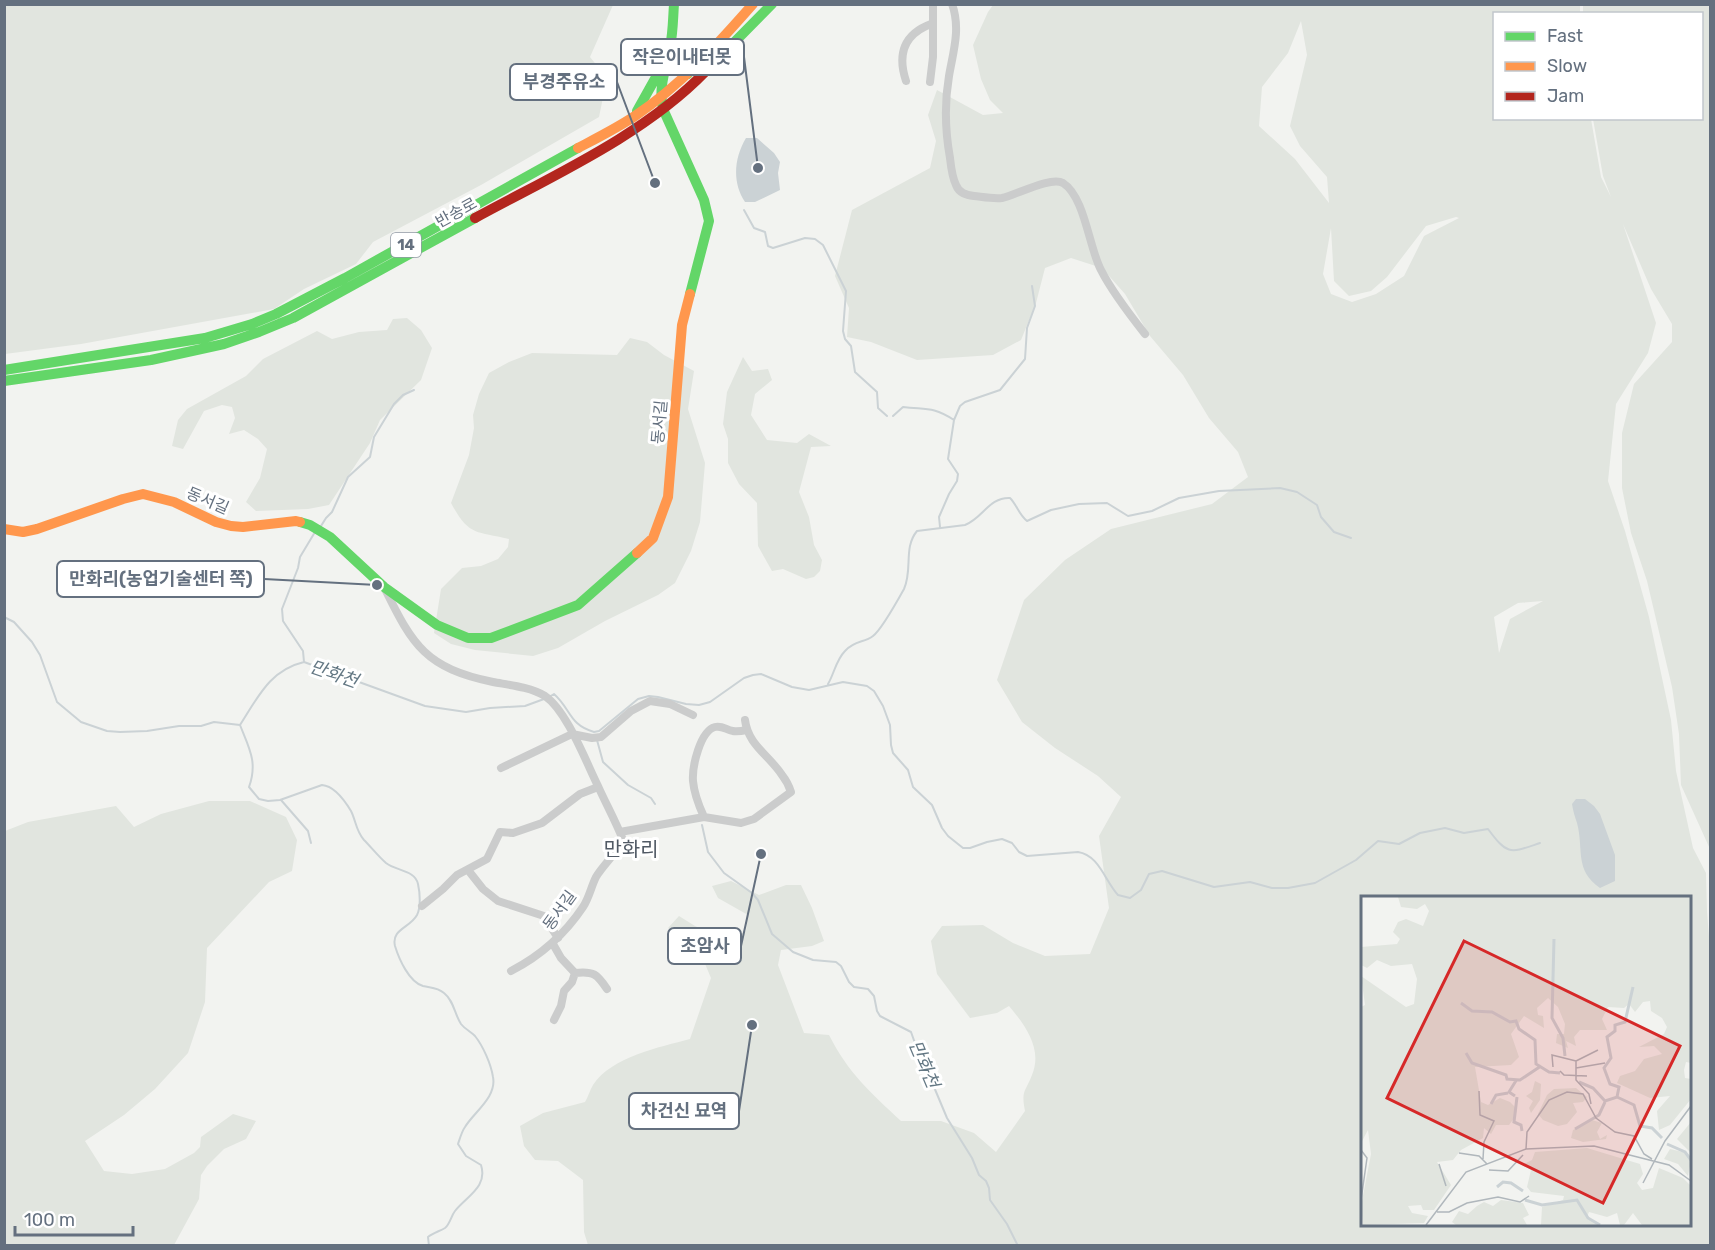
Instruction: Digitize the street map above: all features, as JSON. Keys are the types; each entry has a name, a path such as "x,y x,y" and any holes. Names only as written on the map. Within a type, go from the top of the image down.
{"main road":[{"name":"동서길","path":"4,529 23,532 37,529 143,494 174,502 216,522 231,526 243,527 296,521 318,530 330,537 384,588 437,625 468,638 491,638 578,605 653,538 668,497 682,325 709,221 704,200 663,109 660,97 670,52 674,4"},
{"name":"반송로","path":"4,370 174,344 216,335 276,314 634,117 688,74 729,33 753,4"},
{"name":"반송로","path":"4,381 185,353 264,332 293,318 591,155 663,109 706,73 772,4"},
{"path":"670,52 675,69 688,74"},
{"path":"634,117 670,52"}],"street":[{"path":"930,82 933,57 933,4"},
{"path":"952,4 957,18 957,31 946,94 945,125 952,174 957,187 971,196 1001,198 1055,181 1065,185 1071,191 1087,226 1096,262 1132,319 1145,334"},
{"path":"906,81 901,54 905,46 923,27 932,24"},
{"name":"동서길","path":"384,588 405,629 418,647 444,666 478,679 529,689 556,705 623,840 619,849 597,875 584,906 555,941 511,971"},
{"path":"396,611 397,607 405,602"},
{"path":"501,768 572,734 595,738 605,734 631,711 650,701 670,704 693,715"},
{"path":"620,832 704,817 741,823 754,819 791,792 782,774 758,749 747,730 746,720"},
{"path":"704,817 693,783 695,763 702,741 708,731 715,727 722,726 735,731 747,730"},
{"path":"422,906 443,890 457,875 486,859 500,832 513,833 542,823 580,794 598,787"},
{"path":"468,870 483,889 498,901 544,916 561,958 576,973 589,972 601,978 607,989"},
{"path":"554,1020 561,1006 564,991 576,973"}],"shaded area":[{"path":"4,5 613,5 590,57 607,78 599,117 481,185 373,242 356,264 304,289 274,309 81,344 5,354"},
{"path":"993,5 1580,5 1580,12 1493,12 1493,120 1591,120 1601,177 1611,197 1603,176 1593,120 1703,120 1703,12 1583,12 1583,5 1710,5 1710,849 1681,785 1679,734 1672,687 1647,581 1631,533 1622,488 1622,433 1634,384 1672,342 1672,324 1651,289 1623,224 1656,323 1648,353 1616,404 1608,481 1625,531 1649,617 1671,720 1676,771 1693,848 1706,873 1710,948 1710,1245 588,1245 584,1232 583,1180 558,1161 535,1160 524,1146 520,1126 543,1113 585,1102 601,1075 624,1060 690,1039 711,978 700,952 668,928 679,916 727,941 746,931 748,915 718,898 712,886 731,881 759,895 786,885 801,885 824,941 812,946 781,950 778,965 804,1033 829,1035 852,1072 901,1121 941,1121 974,1133 996,1152 1025,1111 1024,1095 1035,1065 1034,1047 1026,1029 1009,1006 997,1013 970,1018 937,974 931,941 942,926 983,925 1013,943 1045,956 1090,954 1109,908 1099,836 1121,797 1098,776 1055,748 1022,722 997,680 1024,600 1065,560 1111,529 1212,504 1248,477 1238,452 1209,418 1183,375 1150,336 1125,294 1102,268 1071,258 1045,268 1036,303 1021,340 993,355 917,360 871,342 847,337 849,308 835,276 852,210 930,168 936,141 928,115 937,90 983,115 1003,113 990,100 981,79 973,45","holes":["1301,21 1307,55 1290,126 1300,146 1327,177 1329,203 1295,159 1259,126 1262,87 1288,53","1459,218 1424,236 1404,276 1376,294 1352,302 1331,294 1323,274 1331,228 1334,281 1349,296 1371,291 1387,277 1426,226","1543,601 1510,619 1499,653 1494,617 1518,603"]},
{"path":"746,138 757,138 774,153 780,162 778,173 780,190 755,202 745,202 736,179 737,162"},
{"path":"407,318 421,330 432,348 421,380 380,420 370,443 329,505 308,509 256,511 246,502 260,478 267,449 258,439 244,430 229,434 235,418 232,407 222,405 204,411 183,449 172,446 178,420 187,409 246,376 263,359 317,331 332,339 359,332 387,330 393,319"},
{"path":"630,338 647,342 664,355 694,371 688,409 705,463 700,522 691,551 675,583 658,595 605,621 558,648 533,656 475,650 451,644 434,633 441,589 462,568 481,566 498,559 508,547 509,539 480,533 468,527 451,503 469,455 474,428 473,415 479,394 489,373 532,353 617,355"},
{"path":"743,357 752,371 768,369 772,380 755,394 751,415 767,440 797,443 809,434 831,446 811,447 799,492 809,517 814,545 822,560 820,571 814,577 806,579 783,569 772,571 758,546 757,503 739,484 728,463 728,439 723,424 727,392"},
{"path":"1576,799 1585,799 1600,814 1615,855 1615,881 1600,888 1586,874 1583,866 1579,833 1572,804"},
{"path":"209,801 250,801 286,817 297,840 292,871 269,882 207,948 205,1002 188,1053 155,1089 124,1115 85,1141 104,1171 132,1174 165,1169 194,1153 200,1147 201,1137 233,1114 256,1121 246,1139 224,1149 201,1175 199,1199 174,1245 5,1245 5,831 28,822 116,806 134,827 161,814"}],"waterway":[{"path":"744,210 754,228 765,232 768,246 773,248 805,238 815,239 823,245 846,291 843,331 845,339 851,346 855,372 877,392 878,408 887,416"},
{"path":"954,420 960,406 965,402 1000,390 1025,359 1027,328 1035,306 1032,286"},
{"path":"321,526 332,512 348,477 370,457 374,437 394,404 403,395 414,390"},
{"path":"893,416 903,407 934,411 954,420 948,459 958,474 957,481 939,517 940,527"},
{"path":"828,684 842,655 852,645 876,633 904,589 908,574 910,544 917,531 965,525 977,518 991,504 1003,499 1010,498 1027,521 1051,510 1079,504 1107,503 1128,516 1152,511 1179,498 1219,491 1280,488 1297,492 1317,505 1321,517 1334,532 1351,538"},
{"path":"304,662 303,651 283,621 282,609 300,557 315,532"},
{"name":"만화천","path":"4,617 14,622 32,642 40,655 57,702 81,722 107,731 147,731 179,726 201,726 214,722 240,725 259,695 274,678 282,671 304,662 425,706 466,712 525,706 544,699"},
{"path":"594,732 599,731 638,699 649,696 699,705 710,702 744,678 753,675 761,674 792,687 809,690 843,682 867,686 874,691 883,706 890,725 893,753 908,770 913,787 932,805 948,836 963,848 1002,839 1012,843 1019,852 1027,856 1078,852 1085,854 1101,869 1118,895 1130,898 1141,890 1149,874 1162,871 1214,887 1250,882 1272,888 1288,888 1315,883 1356,860 1378,841 1399,844 1420,833 1445,828 1464,833 1488,829 1500,844 1510,850 1540,843"},
{"name":"만화천","path":"549,697 554,694 575,721 594,732"},
{"path":"240,725 252,762 253,770 249,787 259,799 280,800 322,785 331,788 351,811 361,837 386,863 409,873 416,879 420,900 419,908 414,919 396,936 395,946 399,957 413,980 423,986 439,990 447,996 461,1024 475,1036 489,1061 493,1077 492,1091 469,1121 458,1144 466,1156 481,1165 482,1179 475,1191 455,1211 447,1226 428,1237 429,1246"},
{"name":"만화천","path":"597,740 603,762 628,785 651,798 655,804"},
{"path":"281,800 308,831 311,843"},
{"name":"만화천","path":"702,825 708,852 724,873 758,900 772,934 793,952 813,960 836,962 854,987 868,989 874,996 880,1016 911,1032 926,1074 947,1118 972,1158 979,1175 986,1181 990,1200 1007,1224 1018,1246"}],"traffic: fast":[{"path":"674,4 671,42 662,86 663,109 704,200 709,221 690,294"},
{"path":"705,72 772,4"},
{"path":"670,52 675,68 688,74"},
{"path":"637,111 670,52"},
{"path":"4,370 205,338 252,324 345,278 578,148"},
{"path":"4,381 151,360 224,344 259,332 293,318 475,218"},
{"path":"300,522 330,537 384,587 437,625 468,638 491,638 578,605 637,553"}],"traffic: slow":[{"path":"578,148 628,120 668,91 712,49 753,4"},
{"path":"637,553 653,538 668,497 682,325 690,294"},
{"path":"4,529 23,532 37,529 143,494 174,502 216,522 231,526 300,522"}],"traffic: jam":[{"path":"475,218 626,135 681,95 705,72"}],"place":[{"name":"작은이내터못","path":"758,168"},
{"name":"부경주유소","path":"655,183"},
{"name":"만화리(농업기술센터 쪽)","path":"377,585"},
{"name":"초암사","path":"761,854"},
{"name":"차건신 묘역","path":"752,1025"}],"district":[{"name":"만화리","path":"631,849"}]}
